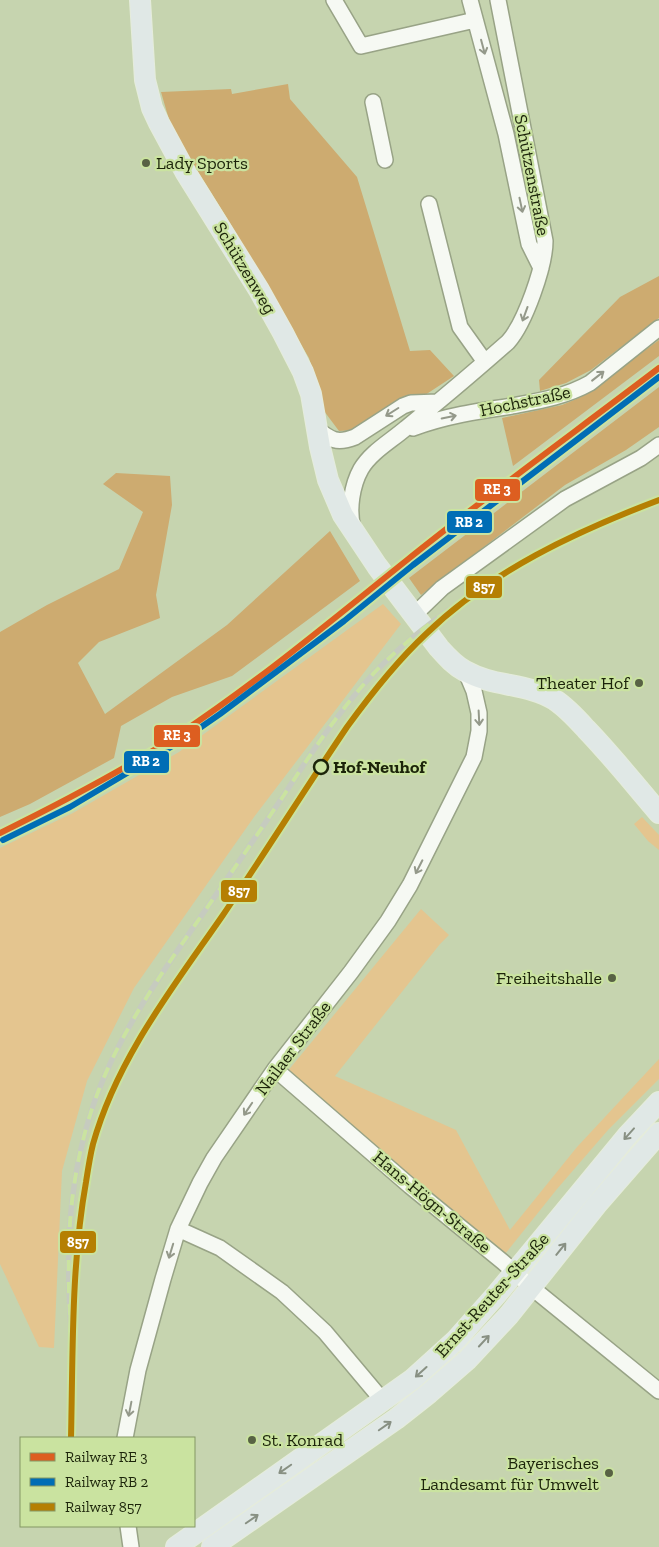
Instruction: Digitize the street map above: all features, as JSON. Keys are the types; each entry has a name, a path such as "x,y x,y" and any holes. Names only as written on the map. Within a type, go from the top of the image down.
{"main road":[{"name":"Schützenweg","path":"140,0 143,66 152,108 186,173 284,333 311,394 328,480 338,506 356,537"},
{"name":"Schützenstraße","path":"356,537 439,648 453,663 466,672"},
{"path":"466,672 481,678 530,689 556,700 601,745 659,813"},
{"name":"Ernst-Reuter-Straße","path":"176,1547 383,1402 413,1379 455,1341 515,1273 628,1135 659,1102"},
{"name":"Ernst-Reuter-Straße","path":"212,1547 396,1419 430,1393 467,1360 509,1315 598,1204 659,1132"}],"street":[{"path":"334,0 360,46 475,20"},
{"path":"470,0 506,134 529,244 541,268"},
{"name":"Schützenstraße","path":"356,537 351,514 355,482 362,468 373,455 485,362 515,334 541,268 545,252 545,241 498,0"},
{"path":"373,102 385,160"},
{"path":"429,204 460,327 485,362"},
{"name":"Hochstraße","path":"402,432 436,420 566,394 584,386 659,328"},
{"path":"317,429 335,441 347,440 354,438 403,406 411,403 438,402"},
{"path":"414,615 442,588 565,499 641,458 659,445"},
{"name":"Nailaer Straße","path":"125,1437 138,1370 178,1229 200,1183 214,1158 275,1069 351,972 388,921 410,886 474,758 479,731 479,713 474,691 466,672"},
{"name":"Hans-Högn-Straße","path":"275,1069 531,1288 659,1392"},
{"path":"178,1229 220,1248 282,1292 325,1332 383,1402"},
{"path":"128,1527 131,1547"}],"shaded area":[{"path":"288,84 290,99 357,177 410,351 430,350 454,376 422,397 404,397 355,430 339,431 324,411 309,358 230,223 172,130 161,92 231,89 232,94"},
{"path":"659,276 659,318 591,370 566,383 540,391 539,380 620,297"},
{"path":"659,340 659,356 513,466 502,418 562,405 581,397"},
{"path":"659,387 659,427 626,450 565,485 421,595 409,578"},
{"path":"116,473 170,476 172,505 156,595 160,618 99,642 78,663 105,714 227,625 330,531 360,581 232,676 172,697 121,726 114,758 30,804 0,817 0,632 47,605 119,569 143,512 103,484"},
{"path":"383,604 401,624 254,817 134,988 87,1081 62,1171 54,1348 39,1347 0,1264 0,848 73,813 179,752"},
{"path":"642,817 659,835 659,850 648,841 634,824"},
{"path":"421,909 449,935 335,1076 456,1130 510,1230 577,1147 659,1059 659,1079 608,1130 557,1189 505,1254 287,1072"}],"railway":[{"path":"73,1359 69,1263 72,1201 77,1170 93,1106 104,1076 133,1019 337,717 373,674 398,650 438,618 480,589"}],"transit line":[{"path":"0,833 113,774 208,715 294,650 469,511 659,368"},
{"path":"3,840 70,807 181,741 220,714 344,621 413,565 659,377"}],"rail line":[{"name":"857","path":"71,1437 75,1278 81,1214 90,1158 103,1112 132,1052 149,1024 239,892 347,727 365,702 404,656 451,611 506,572 566,540 659,500"}],"place":[{"name":"Lady Sports","path":"146,163"},
{"name":"Theater Hof","path":"639,683"},
{"name":"Hof-Neuhof","path":"321,767"},
{"name":"Freiheitshalle","path":"612,978"},
{"name":"St. Konrad","path":"252,1440"},
{"name":"Bayerisches Landesamt für Umwelt","path":"609,1473"}]}
